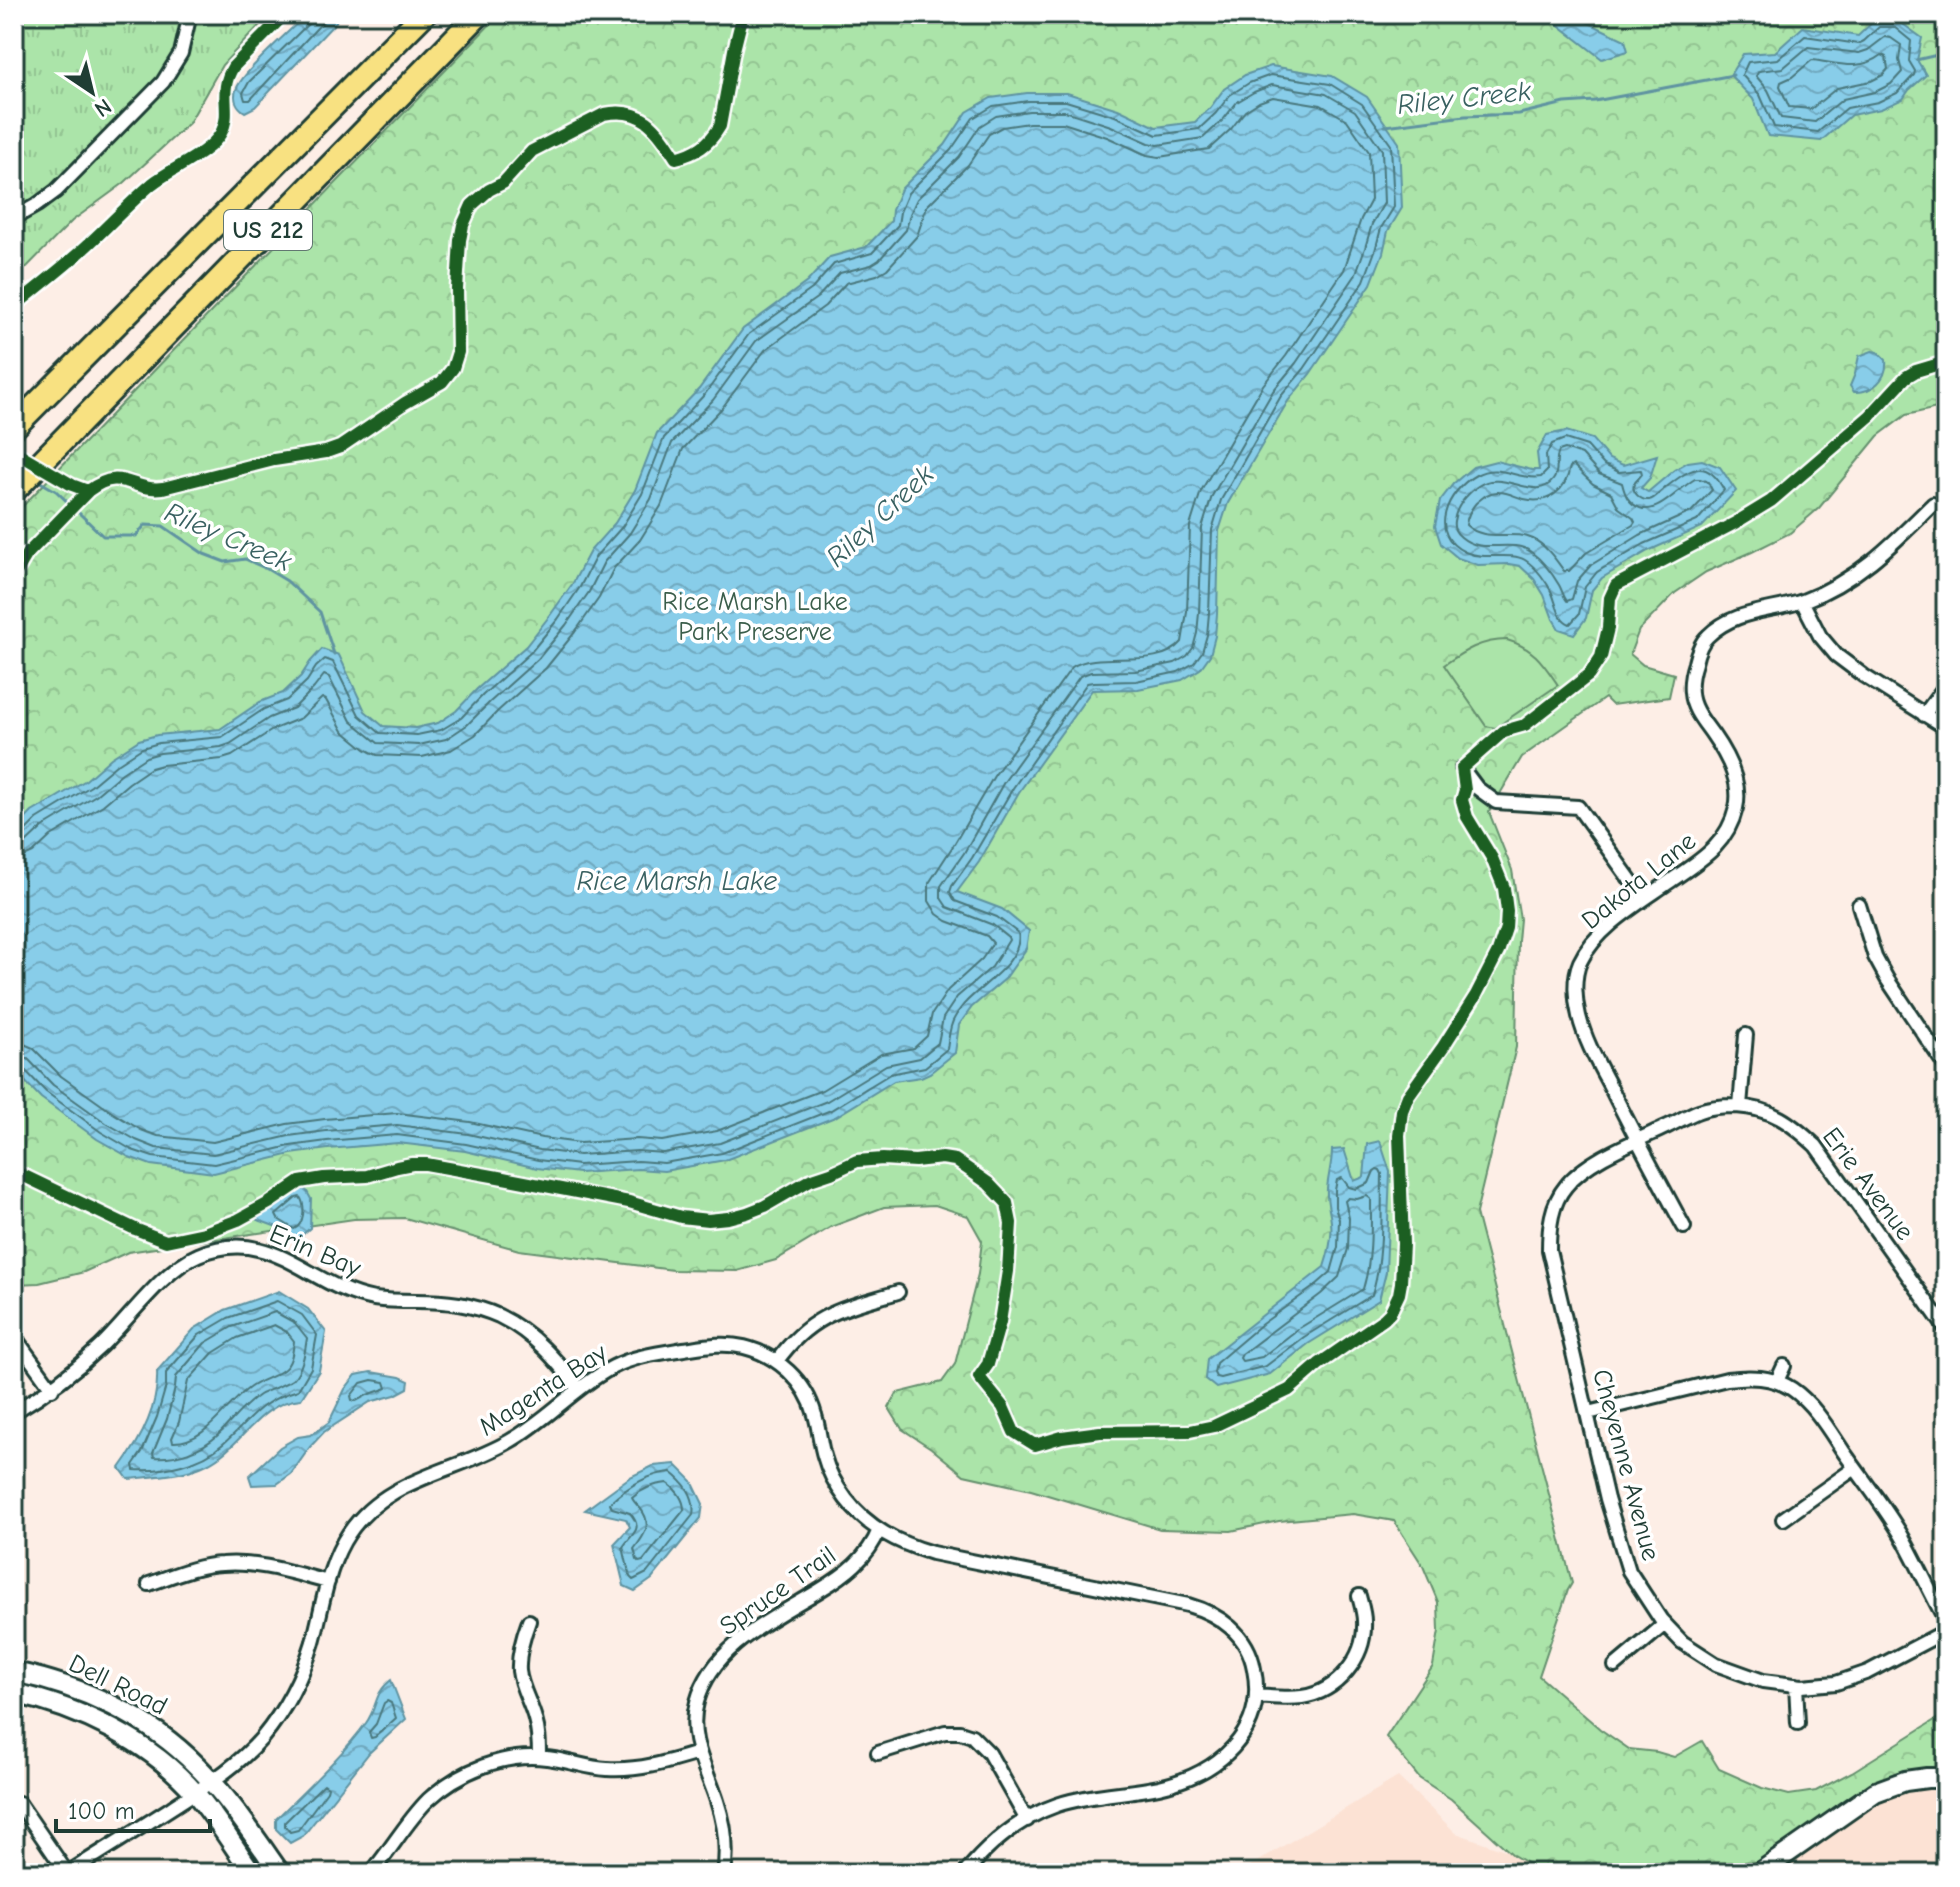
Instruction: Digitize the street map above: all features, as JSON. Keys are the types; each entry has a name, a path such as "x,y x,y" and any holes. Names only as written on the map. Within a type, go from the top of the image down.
{"highway":[{"name":"US 212","path":"20,420 424,14"},
{"name":"US 212","path":"14,490 479,14"}],"main road":[{"name":"Dell Road","path":"14,1672 77,1688 130,1714 156,1731 212,1782 280,1873"},
{"name":"Dell Road","path":"14,1693 65,1708 127,1738 168,1767 196,1793 252,1873"},
{"path":"1759,1873 1875,1792 1905,1781 1946,1778"}],"street":[{"path":"14,218 56,191 163,82 181,53 190,14"},
{"name":"Dakota Lane","path":"1684,1227 1637,1140 1579,1018 1575,989 1579,963 1599,935 1644,899 1712,853 1730,826 1738,792 1734,775 1718,743 1698,714 1691,693 1696,655 1705,637 1727,620 1802,601 1848,579 1883,554 1933,504"},
{"path":"1802,601 1820,636 1836,655 1946,728"},
{"path":"1924,715 1946,685"},
{"path":"1462,768 1477,788 1496,802 1578,807 1644,899"},
{"path":"1859,905 1875,957 1946,1067"},
{"path":"1740,1106 1746,1035"},
{"name":"Erie Avenue","path":"1637,1140 1701,1110 1727,1106 1768,1112 1793,1124 1816,1146 1946,1329"},
{"name":"Cheyenne Avenue","path":"1637,1140 1583,1169 1565,1186 1553,1208 1549,1229 1549,1250 1607,1499 1629,1571 1665,1624 1682,1642 1716,1664 1763,1681 1796,1685 1836,1683 1868,1672 1946,1631"},
{"name":"Erin Bay","path":"14,1412 52,1389 101,1346 178,1267 214,1250 233,1247 271,1252 332,1284 374,1299 456,1303 479,1308 511,1323 540,1343 579,1389"},
{"path":"777,1361 796,1337 826,1315 898,1292"},
{"path":"14,1336 52,1389"},
{"name":"Magenta Bay","path":"67,1873 212,1782 240,1761 278,1718 309,1655 338,1553 348,1534 378,1501 416,1480 510,1441 534,1426 579,1389 616,1366 636,1358 724,1344 763,1353 794,1377 812,1404 824,1457 845,1498 861,1516 896,1540 932,1553 1205,1610 1220,1618 1245,1644 1253,1660 1257,1696 1253,1716 1233,1749 1219,1761 1163,1786 1070,1802 1027,1820"},
{"path":"1777,1381 1784,1366"},
{"path":"1588,1413 1727,1379 1748,1377 1777,1381 1793,1389 1808,1402 1902,1537 1946,1621"},
{"path":"1783,1519 1855,1468"},
{"name":"Spruce Trail","path":"724,1873 726,1840 722,1819 698,1753 694,1721 697,1701 705,1683 727,1651 840,1578 874,1543 879,1530"},
{"path":"149,1584 219,1564 271,1567 328,1582"},
{"path":"1257,1696 1283,1698 1318,1693 1348,1671 1363,1638 1364,1620 1359,1596"},
{"path":"529,1621 521,1645 519,1670 535,1717 539,1757"},
{"path":"1615,1666 1665,1624"},
{"path":"1796,1685 1798,1723"},
{"path":"878,1753 945,1732 972,1736 989,1753 1027,1820 1005,1833 965,1873"},
{"path":"371,1873 428,1801 447,1785 492,1764 539,1757 605,1769 627,1769 647,1767 698,1753"},
{"path":"19,1803 67,1873"}],"shaded area":[{"path":"1398,1777 1456,1833 1545,1864 1555,1873 1238,1873"},
{"path":"1946,1778 1946,1873 1775,1873 1883,1789"}],"green space":[{"path":"14,14 270,14 222,65 189,123 124,183 72,221 14,280"},
{"name":"Rice Marsh Lake Park Preserve","path":"500,14 1946,14 1946,406 1906,415 1878,436 1819,508 1790,533 1706,572 1675,593 1639,630 1630,654 1643,665 1674,674 1669,697 1612,705 1605,698 1522,757 1489,812 1512,870 1520,919 1516,1047 1476,1213 1572,1583 1539,1676 1600,1729 1629,1749 1674,1757 1702,1741 1719,1769 1762,1788 1789,1795 1816,1791 1946,1713 1946,1778 1917,1779 1847,1812 1752,1867 1747,1873 1544,1873 1513,1855 1451,1799 1419,1778 1386,1737 1433,1666 1439,1631 1438,1602 1423,1566 1394,1521 1353,1514 1279,1521 1231,1531 1160,1529 1031,1490 964,1475 902,1429 889,1408 897,1393 942,1382 955,1364 978,1274 982,1241 968,1216 935,1205 884,1207 831,1227 776,1260 737,1271 673,1270 519,1250 405,1218 354,1219 128,1252 84,1272 39,1283 14,1284 14,515"},
{"path":"1507,640 1531,652 1558,685 1495,728 1486,726 1444,665 1473,647"}],"water":[{"path":"307,14 338,14 336,22 255,107 245,112 235,100 240,82"},
{"path":"1555,14 1570,14 1625,40 1628,51 1602,59 1551,19"},
{"path":"1877,18 1896,19 1922,38 1917,60 1926,75 1903,99 1881,109 1851,115 1821,141 1768,136 1753,99 1730,75 1743,54 1775,52 1803,27 1858,36"},
{"name":"Rice Marsh Lake","path":"1271,66 1332,76 1367,97 1399,143 1402,208 1388,231 1371,284 1288,401 1228,503 1219,531 1217,614 1210,655 1200,669 1182,680 1138,689 1092,690 1019,792 979,862 957,892 1002,909 1029,931 1026,949 1005,979 972,1007 959,1025 955,1053 930,1073 894,1081 835,1117 725,1160 664,1171 638,1169 579,1173 537,1168 465,1151 398,1143 291,1154 214,1173 151,1165 129,1157 97,1139 41,1098 14,1070 14,831 32,812 86,780 111,758 139,740 157,735 220,729 260,702 283,693 322,649 339,655 365,711 383,726 415,728 438,723 456,711 526,646 551,614 590,551 615,523 635,490 657,433 699,389 743,329 807,282 830,257 866,247 891,221 901,189 945,145 967,112 991,98 1027,93 1067,93 1118,109 1156,127 1195,122 1224,89 1245,75"},
{"path":"1878,352 1886,360 1882,379 1867,390 1854,392 1850,386 1859,356"},
{"path":"1566,431 1592,439 1609,459 1623,465 1657,455 1650,478 1641,488 1648,492 1674,470 1688,462 1702,460 1720,467 1736,491 1702,527 1648,551 1602,578 1592,590 1586,618 1574,634 1559,629 1544,595 1534,579 1520,566 1478,565 1458,558 1441,544 1435,526 1440,501 1453,484 1473,467 1496,461 1539,470 1537,453 1547,435"},
{"path":"1380,1141 1390,1172 1386,1272 1379,1300 1308,1344 1270,1374 1216,1388 1205,1379 1207,1359 1324,1267 1331,1233 1327,1193 1332,1150 1344,1149 1354,1181 1364,1177 1367,1144"},
{"path":"305,1188 311,1199 310,1228 300,1237 292,1237 277,1227 250,1217 274,1206 295,1189"},
{"path":"279,1291 308,1309 326,1332 319,1371 301,1399 286,1402 262,1416 231,1447 207,1464 178,1473 128,1479 120,1468 135,1446 152,1410 157,1371 194,1329 225,1310"},
{"path":"371,1372 400,1377 409,1381 408,1388 370,1402 324,1432 291,1474 277,1484 252,1485 249,1476 280,1447 298,1437 311,1435 329,1422 345,1389 356,1375"},
{"path":"675,1464 692,1481 703,1504 701,1518 652,1579 635,1591 624,1586 614,1544 630,1527 626,1519 585,1510 630,1477 653,1466"},
{"path":"391,1680 406,1719 369,1753 303,1836 290,1843 276,1829 276,1819 356,1736 370,1717 381,1690"}],"waterway":[{"name":"Riley Creek","path":"1916,60 1946,53"},
{"name":"Riley Creek","path":"1385,126 1465,116 1519,114 1565,103 1595,101 1733,75"},
{"name":"Riley Creek","path":"35,479 56,491 103,536 136,536 145,525 163,526 204,554 225,562 245,559 267,569 287,581 320,612 334,654"}],"cycle path":[{"path":"14,307 80,252 152,184 215,141 226,117 228,76 233,67 285,14"},
{"path":"88,491 110,480 163,488 274,460 326,452 340,447 442,382 453,368 458,352 460,240 472,205 503,183 532,151 604,114 617,112 638,116 655,129 676,158 701,147 720,126 743,14"},
{"path":"14,1171 166,1241 204,1233 238,1220 300,1182 367,1176 412,1164 498,1177 629,1202 681,1217 708,1220 728,1218 765,1206 810,1180 857,1161 955,1160 988,1183 1007,1203 1011,1223 1000,1322 988,1364 979,1377 1003,1407 1014,1432 1035,1445 1062,1437 1100,1432 1190,1431 1214,1426 1289,1390 1319,1364 1384,1319 1399,1294 1403,1244 1399,1135 1402,1111 1408,1096 1476,995 1498,952 1506,928 1504,888 1492,858 1467,817 1462,800 1465,790 1462,768 1504,731 1525,725 1589,675 1601,657 1608,628 1610,598 1616,585 1771,501 1870,416 1906,377 1946,362"},
{"path":"14,451 88,491 27,554 14,576"}]}
